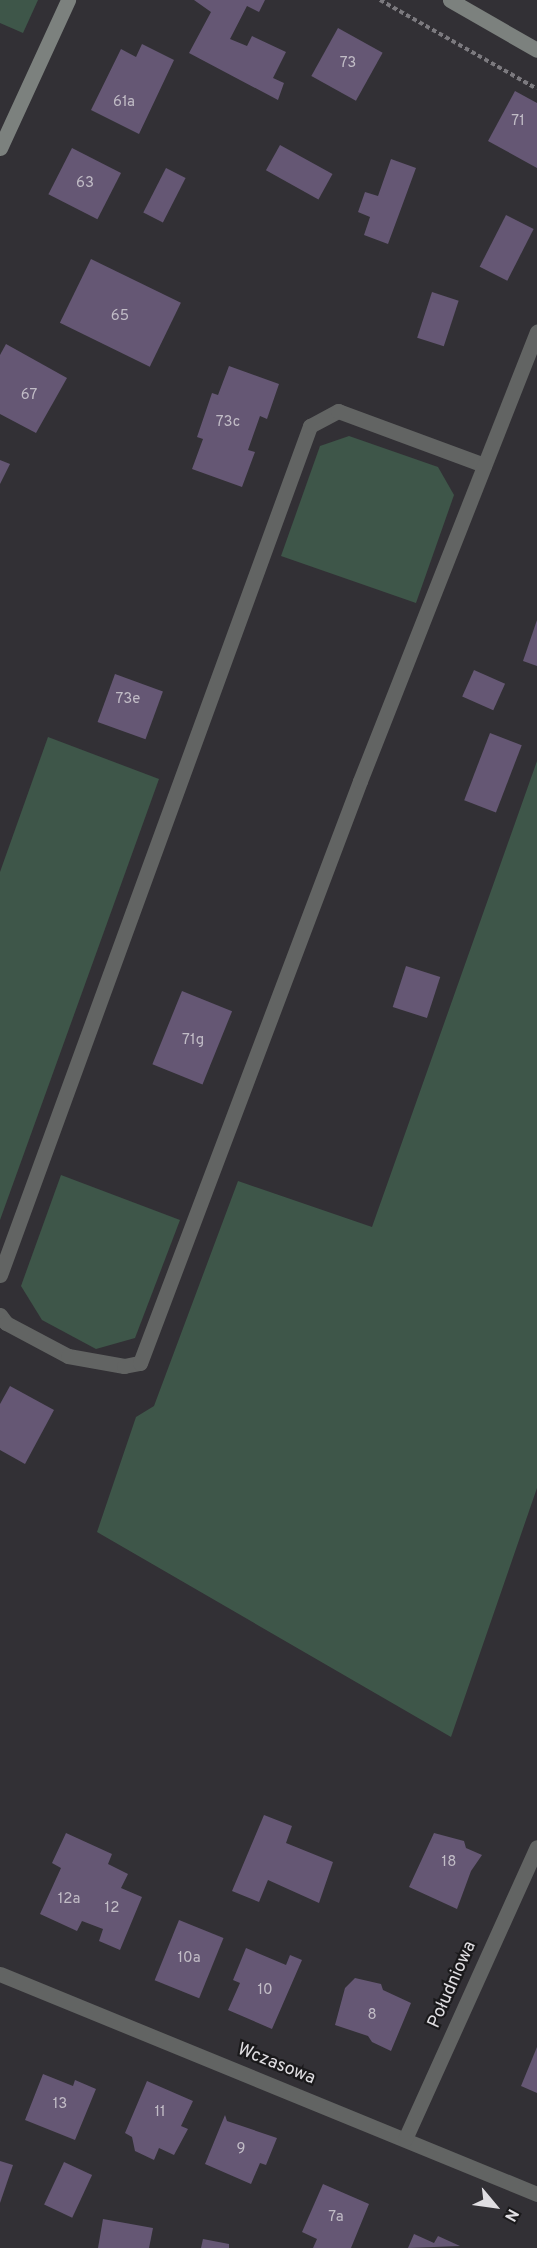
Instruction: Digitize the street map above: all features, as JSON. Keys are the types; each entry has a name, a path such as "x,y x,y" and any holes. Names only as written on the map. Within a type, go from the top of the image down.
{"street":[{"path":"0,148 68,0"},
{"path":"450,0 537,50"},
{"path":"0,1315 6,1323 68,1356 124,1366 140,1363 537,332"},
{"path":"0,1275 310,426 338,411 484,465"},
{"name":"Południowa","path":"405,2139 537,1847"},
{"name":"Wczasowa","path":"0,1974 537,2194"}],"path":[{"path":"380,0 537,89"}],"green space":[{"path":"0,0 38,0 23,33 0,23"},
{"path":"349,436 438,467 454,495 416,603 281,556 320,446"},
{"path":"48,737 159,779 0,1220 0,872"},
{"path":"537,761 537,1488 451,1737 97,1532 136,1417 154,1406 238,1181 372,1227"},
{"path":"61,1175 180,1220 135,1338 96,1349 42,1320 21,1286"}],"building":[{"path":"194,0 265,0 259,12 247,6 230,39 247,46 252,36 286,52 273,78 284,83 278,100 189,53 211,12"},
{"path":"338,28 383,53 356,101 311,76"},
{"path":"142,44 174,60 139,134 91,110 121,49 136,57"},
{"path":"515,91 537,103 537,168 488,141"},
{"path":"280,145 332,174 318,199 266,170"},
{"path":"72,148 121,173 97,219 48,194"},
{"path":"391,159 416,168 388,244 364,235 370,217 358,212 365,192 378,196"},
{"path":"166,168 186,178 163,223 143,213"},
{"path":"506,215 534,229 507,281 480,267"},
{"path":"91,259 181,303 150,367 60,323"},
{"path":"432,292 459,301 444,346 417,338"},
{"path":"6,344 67,378 36,433 0,414 0,355"},
{"path":"229,366 279,384 267,419 260,416 248,450 255,452 242,487 192,469 203,439 197,437 212,393 218,395"},
{"path":"0,460 10,464 0,484"},
{"path":"537,620 537,666 523,661"},
{"path":"474,670 505,684 493,710 462,696"},
{"path":"115,674 163,691 145,739 98,722"},
{"path":"490,733 522,745 496,812 464,800"},
{"path":"406,966 440,977 427,1018 393,1007"},
{"path":"182,991 232,1011 202,1084 152,1064"},
{"path":"10,1386 54,1410 25,1464 0,1450 0,1404"},
{"path":"264,1815 292,1826 286,1843 333,1862 319,1903 268,1880 259,1902 232,1891"},
{"path":"66,1833 112,1854 108,1864 128,1874 121,1888 142,1897 120,1950 99,1941 103,1929 82,1921 77,1931 40,1914 61,1868 52,1863"},
{"path":"434,1833 464,1841 466,1848 482,1855 471,1871 457,1909 409,1887"},
{"path":"179,1920 224,1938 199,1998 155,1980"},
{"path":"246,1948 286,1965 290,1955 302,1960 272,2029 228,2010 240,1983 233,1980"},
{"path":"355,1978 381,1984 383,1990 411,2003 391,2051 372,2042 368,2036 335,2025 345,1988"},
{"path":"537,2047 537,2093 521,2086"},
{"path":"43,2074 73,2086 75,2080 96,2089 75,2140 25,2120"},
{"path":"147,2081 193,2101 181,2126 188,2129 174,2155 159,2148 154,2160 135,2151 132,2137 125,2133"},
{"path":"225,2115 227,2121 277,2138 266,2165 260,2163 251,2184 205,2164"},
{"path":"0,2161 13,2165 0,2203"},
{"path":"64,2162 92,2175 72,2218 44,2205"},
{"path":"323,2184 369,2204 351,2248 313,2248 317,2239 302,2232"},
{"path":"103,2219 153,2228 149,2248 98,2248"},
{"path":"414,2234 434,2243 438,2236 460,2246 408,2248"},
{"path":"203,2239 229,2244 229,2248 201,2248"}]}
